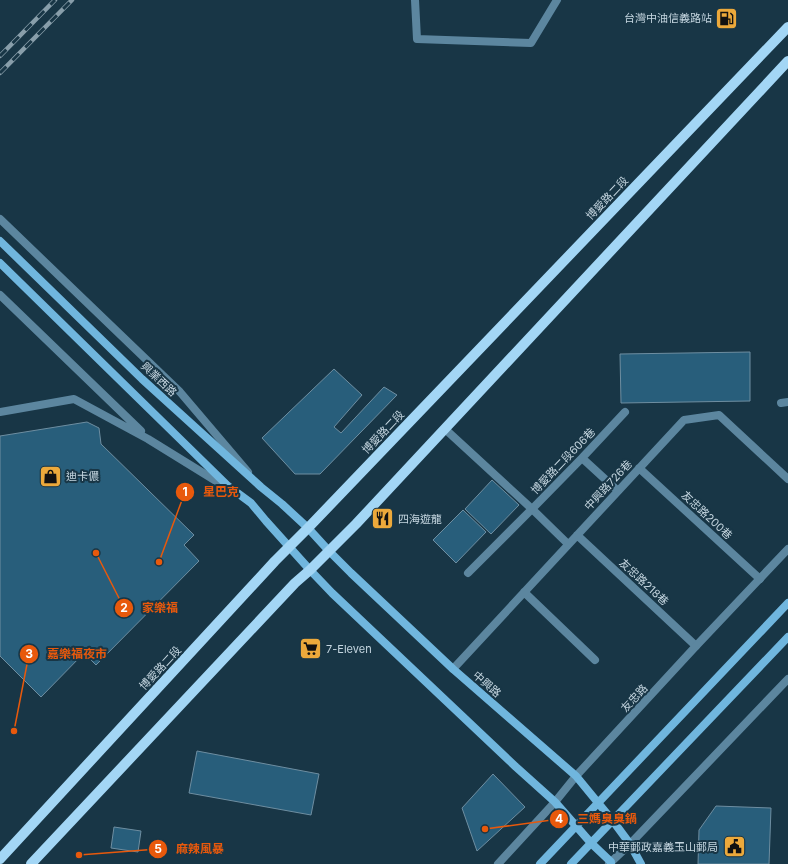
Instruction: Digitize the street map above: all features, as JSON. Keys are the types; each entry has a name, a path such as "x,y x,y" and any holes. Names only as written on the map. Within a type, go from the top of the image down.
{"main road":[{"name":"博愛路二段","path":"0,859 264,573 788,26"},
{"path":"31,864 296,583 329,551 445,428 788,61"}],"street":[{"path":"414,0 417,39 531,43 557,0"},
{"path":"0,219 180,392 262,487"},
{"name":"興業西路","path":"0,242 142,379 308,528"},
{"path":"0,263 228,486 252,504 289,547 337,598 555,802 610,863 788,679"},
{"path":"0,295 148,439"},
{"path":"0,412 74,399 148,439 252,504"},
{"name":"博愛路二段606巷","path":"445,428 462,446 532,509 625,412"},
{"name":"中興路726巷","path":"453,669 684,420 719,415 788,478"},
{"path":"582,458 618,491"},
{"name":"友忠路200巷","path":"639,468 760,578"},
{"path":"468,573 532,509 568,544"},
{"name":"中興路","path":"308,528 329,551 453,669 576,776 630,844 641,864"},
{"name":"友忠路218巷","path":"577,535 696,646"},
{"name":"友忠路","path":"498,864 555,802 576,776 788,549"},
{"path":"524,592 595,660"},
{"path":"540,864 788,603"},
{"path":"571,864 788,637"}],"building":[{"path":"750,352 750,401 621,403 620,354"},
{"path":"334,369 362,395 334,427 341,433 384,387 397,395 320,474 295,474 262,438"},
{"path":"87,422 99,428 101,444 194,535 184,545 199,561 96,665 84,653 41,697 0,656 0,436"},
{"path":"492,480 519,505 491,534 465,509"},
{"path":"463,510 486,532 456,563 433,540"},
{"path":"197,751 319,774 311,815 189,793"},
{"path":"493,774 525,807 477,851 462,808"},
{"name":"中華郵政嘉義玉山郵局","path":"716,806 771,808 769,864 698,864 699,830"},
{"path":"114,827 141,831 138,852 111,848"}],"railway":[{"path":"0,56 55,0"},
{"path":"0,73 72,0"}],"place":[{"name":"台灣中油信義路站","path":"727,18"},
{"name":"迪卡儂","path":"51,476"},
{"name":"四海遊龍","path":"383,519"},
{"name":"家樂福","path":"96,553"},
{"name":"星巴克","path":"159,562"},
{"name":"7-Eleven","path":"311,649"},
{"name":"嘉樂福夜市","path":"14,731"},
{"name":"三媽臭臭鍋","path":"485,829"},
{"name":"中華郵政嘉義玉山郵局","path":"734,847"},
{"name":"麻辣風暴","path":"79,855"}]}
